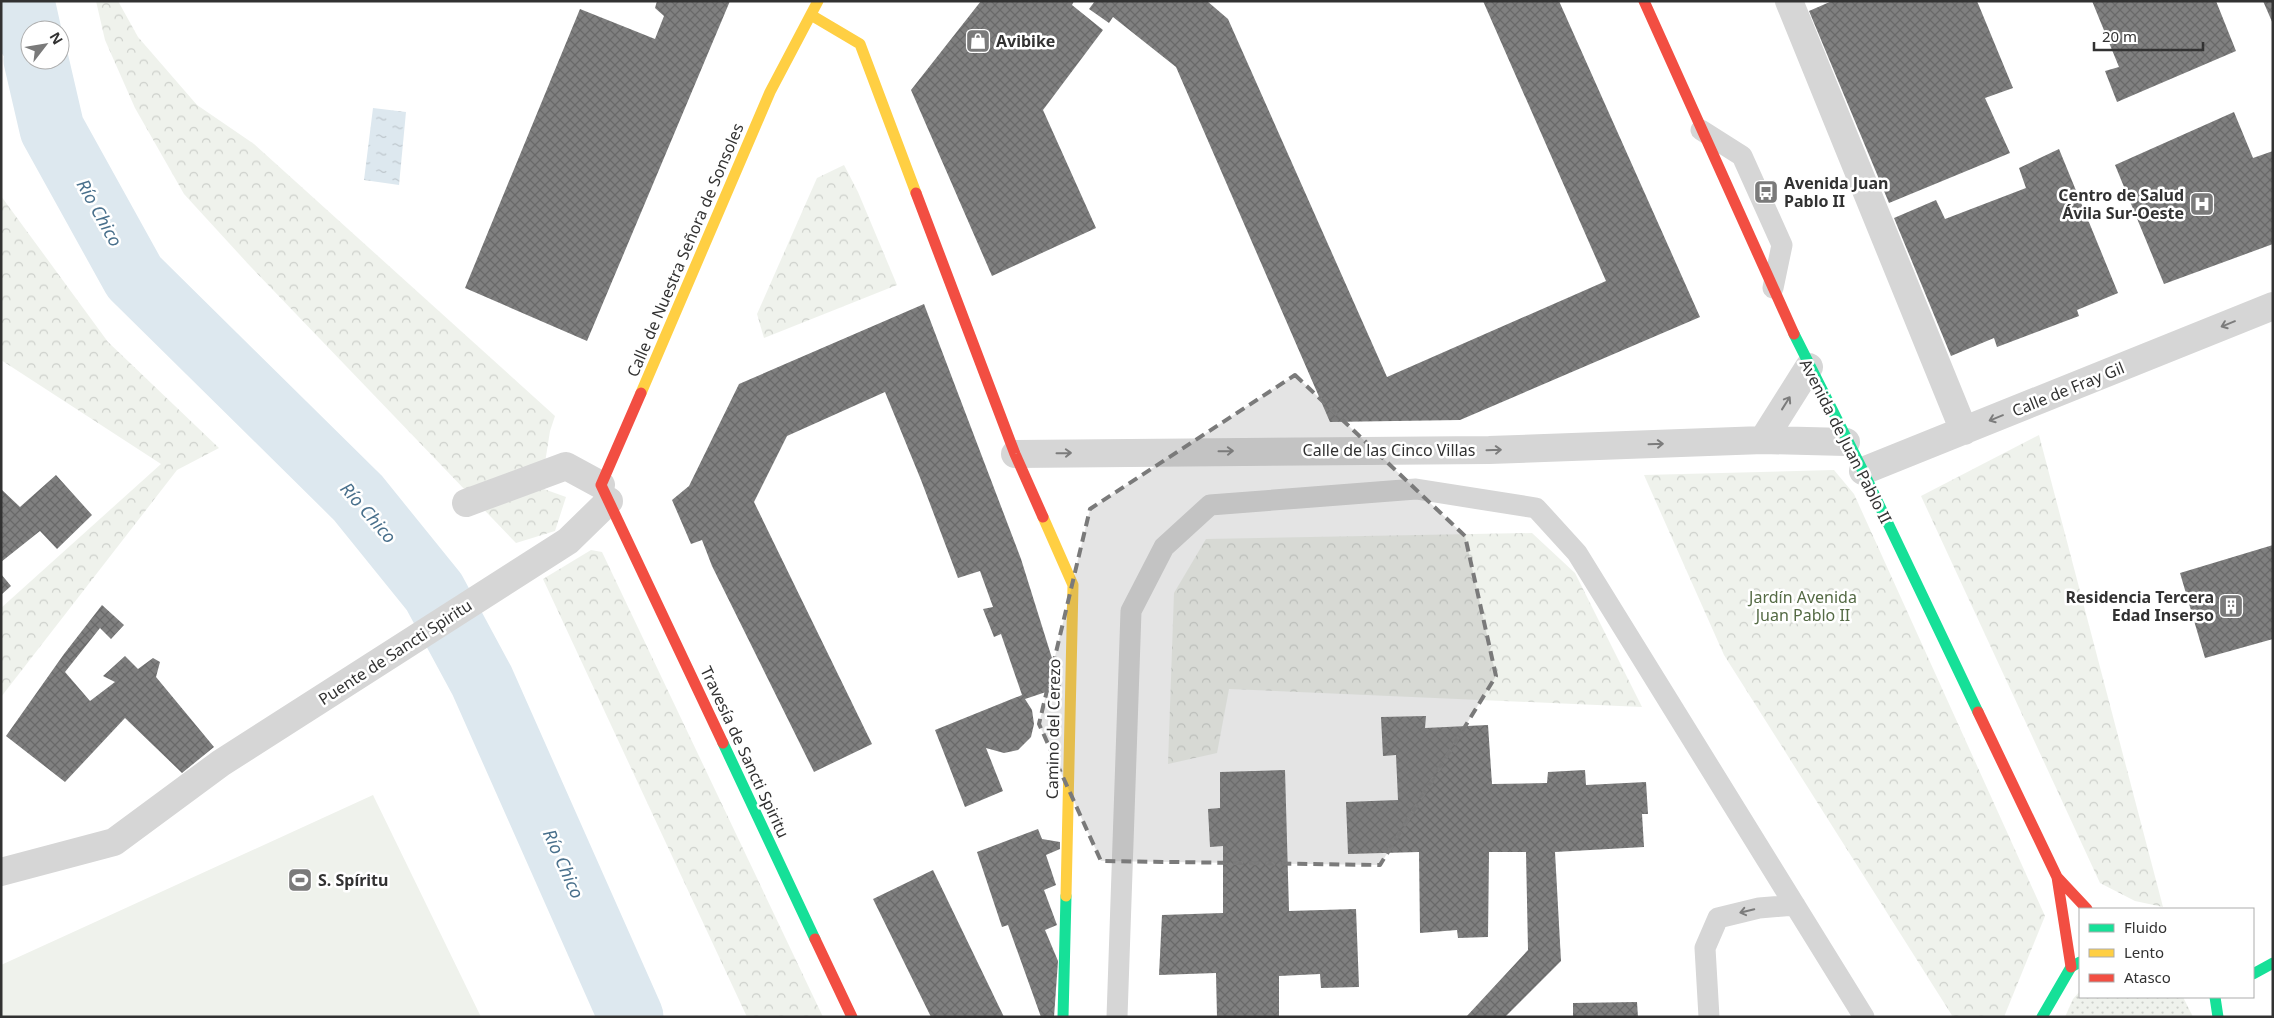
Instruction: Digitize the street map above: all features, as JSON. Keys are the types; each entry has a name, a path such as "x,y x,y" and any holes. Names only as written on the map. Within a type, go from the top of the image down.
{"street":[{"name":"Calle de Nuestra Señora de Sonsoles","path":"605,493 770,92 818,1"},
{"path":"1644,1 1701,130"},
{"path":"1789,1 1964,430"},
{"path":"811,15 860,44 1015,454"},
{"name":"Avenida de Juan Pablo II","path":"1772,288 1846,442 1863,471 2057,877 2076,964"},
{"name":"Calle de Fray Gil","path":"1863,471 2273,306"},
{"path":"1763,440 1809,367"},
{"name":"Calle de las Cinco Villas","path":"1015,454 1489,450 1763,440 1846,442"},
{"name":"Camino del Cerezo","path":"1015,454 1073,585 1063,1017"},
{"path":"466,503 566,466 605,493"},
{"name":"Puente de Sancti Spiritu","path":"1,872 114,842 221,763 568,540 605,493"},
{"name":"Travesía de Sancti Spiritu","path":"605,493 852,1017"},
{"name":"Avenida de Juan Pablo II","path":"2057,877 2086,908"},
{"path":"2254,973 2273,963"},
{"path":"2042,1017 2076,964"},
{"path":"2215,998 2218,1017"}],"lane":[{"path":"1701,130 1742,156 1782,245 1772,288"},
{"path":"1117,1017 1131,611 1164,547 1210,505 1416,489 1536,508 1577,553 1864,1017"},
{"path":"1709,1017 1705,948 1718,918 1759,908 1795,905"}],"highlighted area":[{"path":"1295,375 1465,536 1496,676 1380,865 1101,861 1039,724 1090,509"}],"green space":[{"path":"96,1 118,1 138,37 197,105 254,144 555,416 550,431 541,488 566,497 555,531 516,543 250,266 184,194 135,108 105,40"},
{"path":"844,165 858,192 897,285 764,338 757,314 817,178"},
{"path":"1,196 108,342 219,448 177,470 1,697 1,608 161,464 1,360"},
{"path":"2039,435 2163,907 2135,901 2100,883 1921,496"},
{"name":"Jardín Avenida Juan Pablo II","path":"1834,470 1854,494 2045,916 2004,1017 1953,1017 1724,655 1644,475"},
{"path":"1532,533 1575,573 1642,707 1229,689 1217,753 1168,764 1174,593 1206,539"},
{"path":"591,550 602,552 823,1017 747,1017 543,579"},
{"name":"S. Spíritu","path":"373,795 481,1017 1,1017 1,965"},
{"path":"2079,992 2079,998 2184,998 2193,1017 2065,1017 2073,999"}],"water":[{"path":"373,108 406,112 399,185 364,180"}],"building":[{"path":"657,1 730,1 587,341 465,288 580,9 655,39 664,16 655,8"},
{"path":"981,1 1074,1 1072,5 1103,30 1043,110 1096,228 992,276 911,90"},
{"path":"1095,1 1207,1 1228,19 1387,377 1606,281 1483,1 1559,1 1700,317 1460,420 1330,422 1176,67 1113,17 1109,23 1089,9"},
{"path":"1832,1 1977,1 2013,88 1985,98 2010,153 1889,203 1809,11"},
{"path":"2092,1 2216,1 2236,51 2117,102 2105,71 2119,67"},
{"path":"2263,1 2273,1 2273,24"},
{"name":"Centro de Salud Ávila Sur-Oeste","path":"2234,112 2253,158 2273,151 2273,244 2164,284 2115,165"},
{"path":"2059,149 2118,293 2077,310 2079,316 1997,347 1994,338 1951,356 1894,218 1936,200 1945,219 2026,188 2019,168"},
{"path":"924,304 1021,559 1061,687 1025,699 1032,710 1034,724 1031,737 1018,750 1004,753 986,748 1003,791 965,807 935,730 1022,695 1001,634 994,637 983,609 993,607 980,571 958,578 885,392 787,436 754,502 872,744 814,772 712,566 702,540 691,544 672,500 689,486 739,384"},
{"path":"56,475 92,515 57,549 40,531 1,562 1,489 20,507"},
{"name":"Residencia Tercera Edad Inserso","path":"2273,545 2273,639 2205,658 2180,573"},
{"path":"1,574 11,586 1,595"},
{"path":"102,605 124,625 111,639 100,628 65,672 90,701 115,682 103,676 125,656 138,669 153,658 160,662 156,677 214,747 182,773 125,718 65,782 6,736 64,654"},
{"path":"1426,716 1425,728 1488,725 1492,784 1547,783 1548,772 1585,770 1586,785 1646,782 1648,814 1642,814 1644,847 1555,852 1561,961 1505,1017 1466,1017 1528,950 1526,852 1489,852 1488,937 1458,938 1457,930 1420,933 1419,852 1348,854 1346,802 1398,800 1396,755 1383,756 1381,717"},
{"path":"1285,770 1289,911 1356,909 1359,987 1321,988 1320,974 1279,976 1279,1017 1217,1017 1216,973 1159,975 1162,915 1223,913 1223,846 1210,847 1208,809 1220,808 1220,772"},
{"path":"1038,829 1042,839 1060,842 1060,849 1046,855 1056,885 1044,890 1057,925 1045,930 1058,961 1054,1017 1041,1017 1008,925 1002,927 977,852"},
{"path":"933,870 1004,1017 931,1017 873,899"},
{"path":"1637,1002 1638,1017 1573,1017 1573,1003"}],"waterway":[{"name":"Río Chico","path":"22,1 26,20"},
{"name":"Río Chico","path":"38,70 52,129 134,277 358,498 434,592 482,681 631,1017"}],"traffic: fast":[{"path":"1794,334 1863,471 1978,712"},
{"path":"723,743 815,939"},
{"path":"1063,1017 1066,896"},
{"path":"2042,1017 2071,967 2079,963"},
{"path":"2254,973 2273,963"},
{"path":"2215,998 2218,1017"}],"traffic: slow":[{"path":"641,393 770,92 818,1"},
{"path":"811,15 860,44 916,193"},
{"path":"1043,517 1073,585 1066,896"}],"traffic: jam":[{"path":"1644,1 1794,334"},
{"path":"916,193 1015,454 1043,517"},
{"path":"641,393 601,485 723,743"},
{"path":"1978,712 2057,877 2071,967"},
{"path":"2057,877 2086,908"},
{"path":"815,939 852,1017"}],"place":[{"name":"Avibike","path":"978,41"},
{"name":"Avenida Juan Pablo II","path":"1766,192"},
{"name":"Centro de Salud Ávila Sur-Oeste","path":"2202,204"},
{"name":"Residencia Tercera Edad Inserso","path":"2231,606"},
{"name":"S. Spíritu","path":"300,880"}]}
